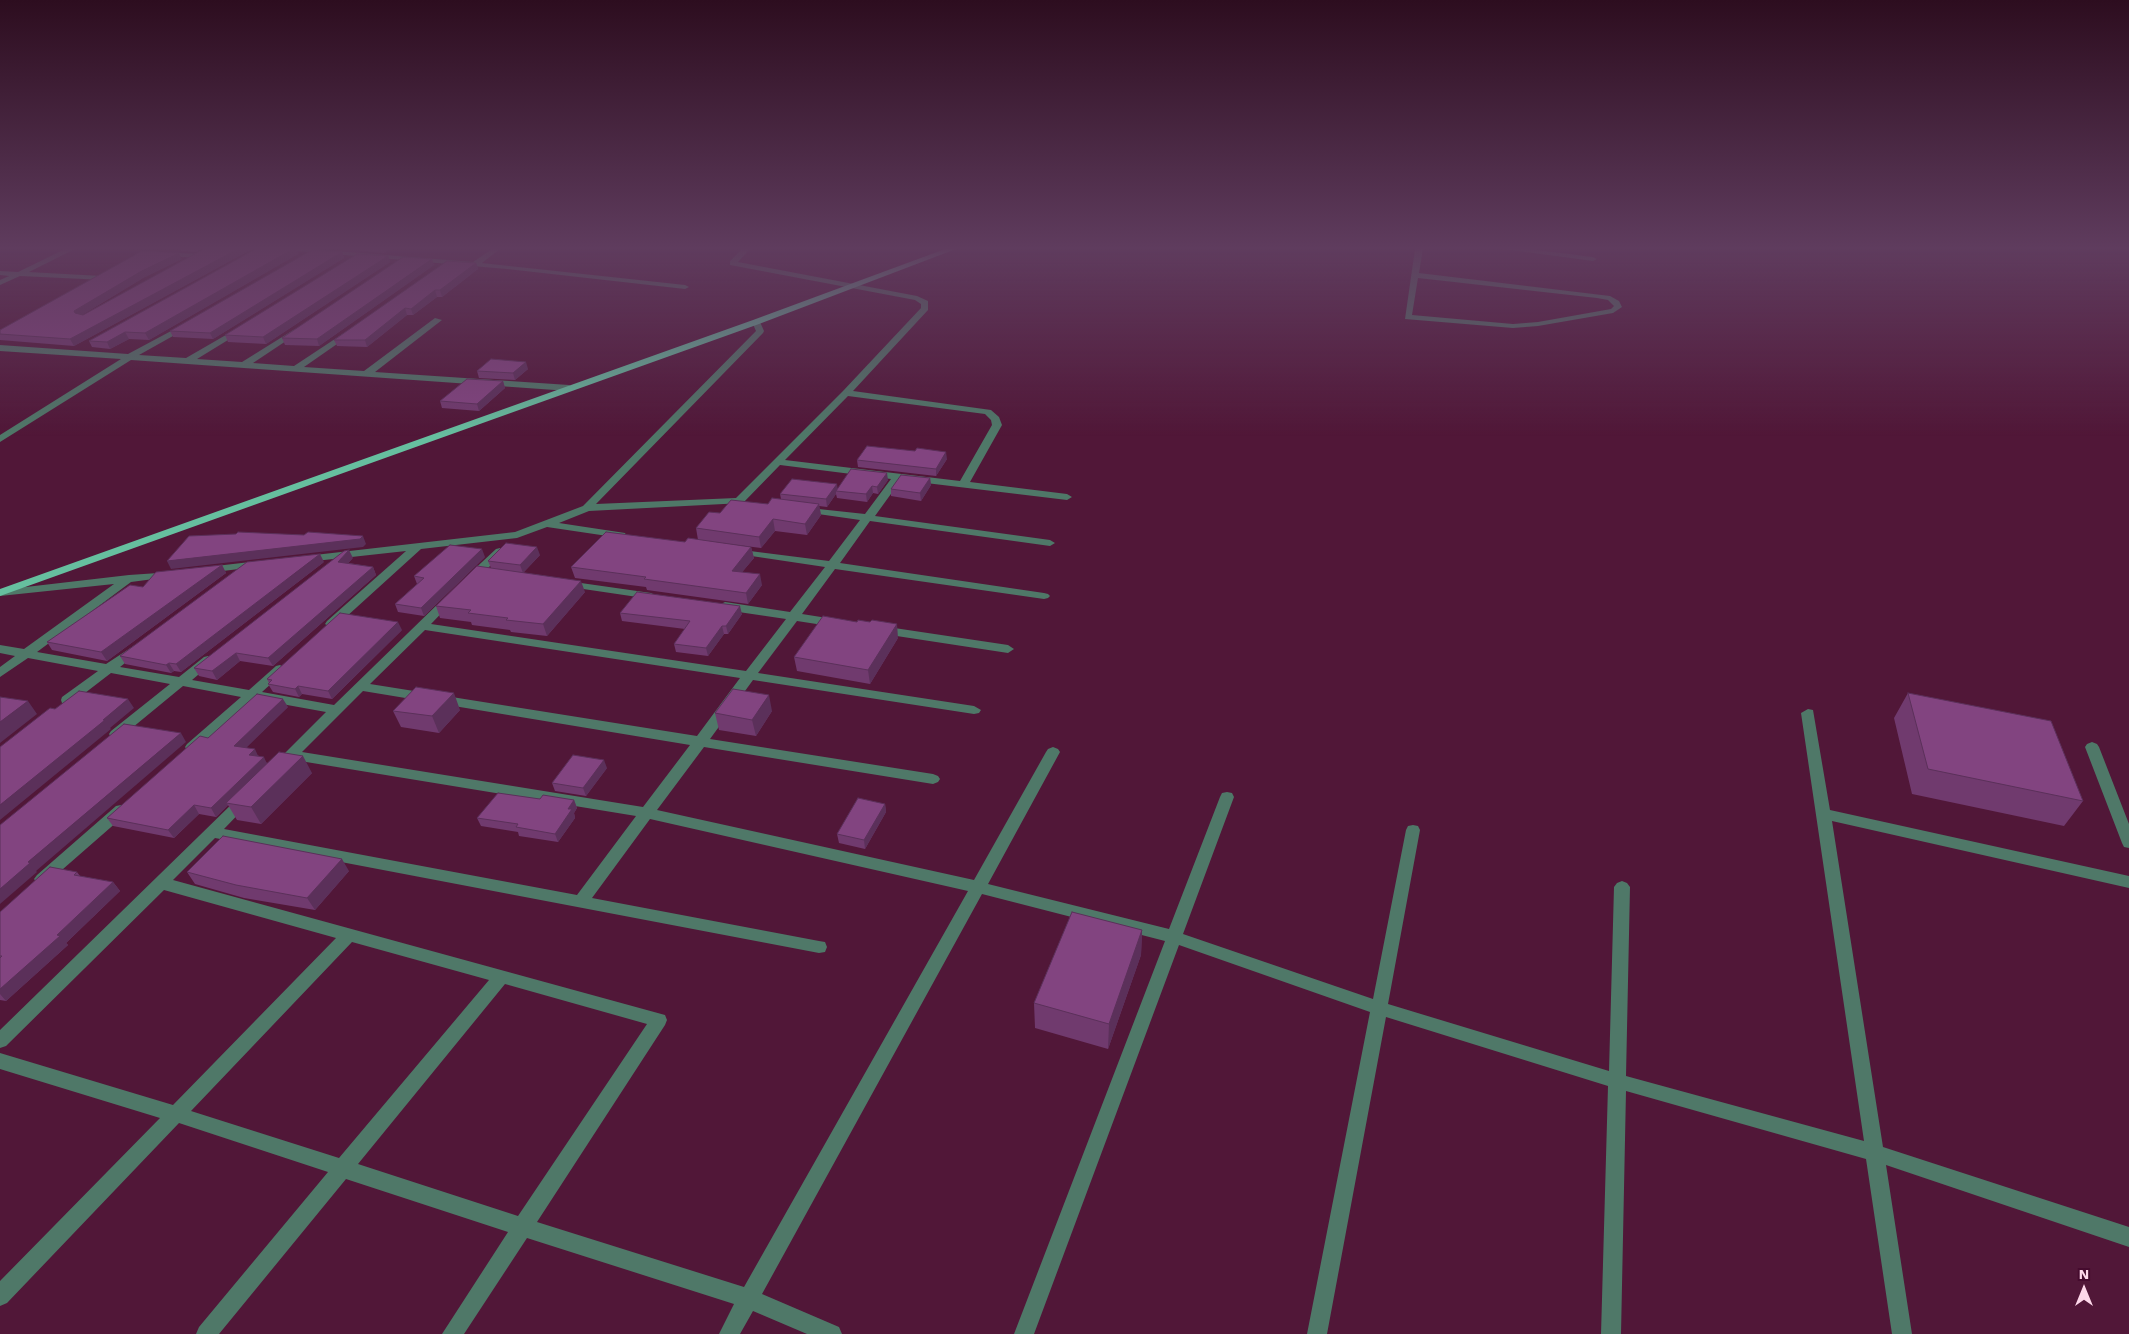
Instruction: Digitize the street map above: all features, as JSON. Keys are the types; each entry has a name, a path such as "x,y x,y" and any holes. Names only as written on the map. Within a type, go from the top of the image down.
{"main road":[{"path":"0,593 785,311"}],"street":[{"path":"296,560 517,535 587,508 744,502 778,462 846,393 922,311"},
{"path":"1409,311 1408,317 1498,326 1524,326 1611,311"},
{"path":"366,374 438,320"},
{"path":"0,439 130,357 191,322"},
{"path":"587,508 760,331 756,322"},
{"path":"188,361 243,327"},
{"path":"244,365 300,328"},
{"path":"295,369 352,329"},
{"path":"71,353 89,344"},
{"path":"0,348 569,388"},
{"path":"846,393 988,412 996,419 997,425 963,485"},
{"path":"778,462 1067,497"},
{"path":"580,902 898,477"},
{"path":"789,507 868,516 1050,543"},
{"path":"547,524 636,537"},
{"path":"278,768 517,535"},
{"path":"323,631 418,546"},
{"path":"724,549 1044,596"},
{"path":"320,573 344,554"},
{"path":"198,571 266,563"},
{"path":"224,582 247,565"},
{"path":"478,572 497,574"},
{"path":"0,593 178,573"},
{"path":"0,673 129,578"},
{"path":"557,583 665,598"},
{"path":"715,605 852,625"},
{"path":"422,626 974,710"},
{"path":"872,628 1008,649"},
{"path":"54,710 146,640"},
{"path":"0,649 250,696 337,710"},
{"path":"104,744 218,652"},
{"path":"184,754 287,663"},
{"path":"360,687 933,779"},
{"path":"1808,713 1902,1334"},
{"path":"2092,747 2129,842"},
{"path":"729,1334 1053,752"},
{"path":"291,755 647,813 978,887 1174,937 1379,1008 1617,1081 1875,1153 2129,1237"},
{"path":"0,1041 251,794"},
{"path":"1024,1334 1227,797"},
{"path":"30,890 132,800"},
{"path":"1823,814 2129,882"},
{"path":"1317,1334 1413,830"},
{"path":"212,832 819,947"},
{"path":"162,883 658,1020 452,1334"},
{"path":"1611,1334 1622,887"},
{"path":"0,1296 349,935"},
{"path":"206,1334 501,977"},
{"path":"0,1061 343,1167 522,1227 748,1299 832,1334"}],"building":[{"path":"34,311 74,311 83,315 90,311 122,311 70,339 0,334 0,330"},
{"path":"143,311 183,311 145,333 125,332 107,342 89,341"},
{"path":"205,311 245,311 210,333 170,331"},
{"path":"264,311 303,311 263,337 225,335"},
{"path":"322,311 357,311 317,339 282,338"},
{"path":"375,311 401,311 365,340 334,340"},
{"path":"491,359 526,362 513,373 477,371"},
{"path":"467,379 503,381 477,404 440,401"},
{"path":"867,446 915,451 917,448 946,452 936,469 857,460"},
{"path":"851,469 887,473 877,487 872,486 866,494 836,491"},
{"path":"901,475 930,478 920,493 891,489"},
{"path":"792,479 837,484 826,499 780,494"},
{"path":"772,498 819,504 805,524 773,519 759,537 696,528 709,512 720,513 731,500 768,504"},
{"path":"238,532 304,535 308,532 363,536 360,539 167,561 189,536 236,534"},
{"path":"606,532 685,542 688,538 751,547 732,571 760,574 746,593 571,567"},
{"path":"506,543 537,547 520,565 488,561"},
{"path":"450,545 482,549 421,608 395,604 424,578 414,576"},
{"path":"349,550 338,562 373,567 268,658 236,653 212,671 194,668 344,551"},
{"path":"320,554 176,664 169,663 166,665 120,656 247,562"},
{"path":"222,565 101,652 47,642 130,585 143,587 156,572"},
{"path":"477,566 581,581 543,624 506,620 508,618 468,613 471,610 436,606"},
{"path":"637,592 740,606 726,626 722,626 706,648 674,644 690,621 620,613"},
{"path":"340,613 398,622 328,691 298,686 295,689 268,684 272,680 267,679"},
{"path":"823,616 857,622 858,620 870,622 872,620 897,624 868,670 794,657"},
{"path":"416,687 454,693 432,716 393,711"},
{"path":"733,689 769,695 752,720 715,713"},
{"path":"79,691 128,699 103,720 105,720 0,805 0,747 50,708 55,709"},
{"path":"1908,693 2051,721 2083,801 1928,769"},
{"path":"257,694 283,699 234,746 255,749 249,755 264,757 211,808 194,805 168,830 107,818 200,736 208,738"},
{"path":"0,697 28,701 0,722"},
{"path":"124,724 181,733 28,862 30,863 0,889 0,825"},
{"path":"279,752 303,756 251,807 226,803"},
{"path":"573,755 604,760 583,788 552,783"},
{"path":"498,793 540,799 543,795 574,800 568,809 572,809 555,834 516,827 518,824 477,818"},
{"path":"858,798 885,804 864,840 837,834"},
{"path":"223,836 342,859 307,898 236,885 187,872"},
{"path":"50,867 77,872 74,875 113,882 57,935 60,936 0,989 0,958 2,956 0,956 0,912"},
{"path":"1072,912 1142,930 1109,1024 1034,1003"}]}
